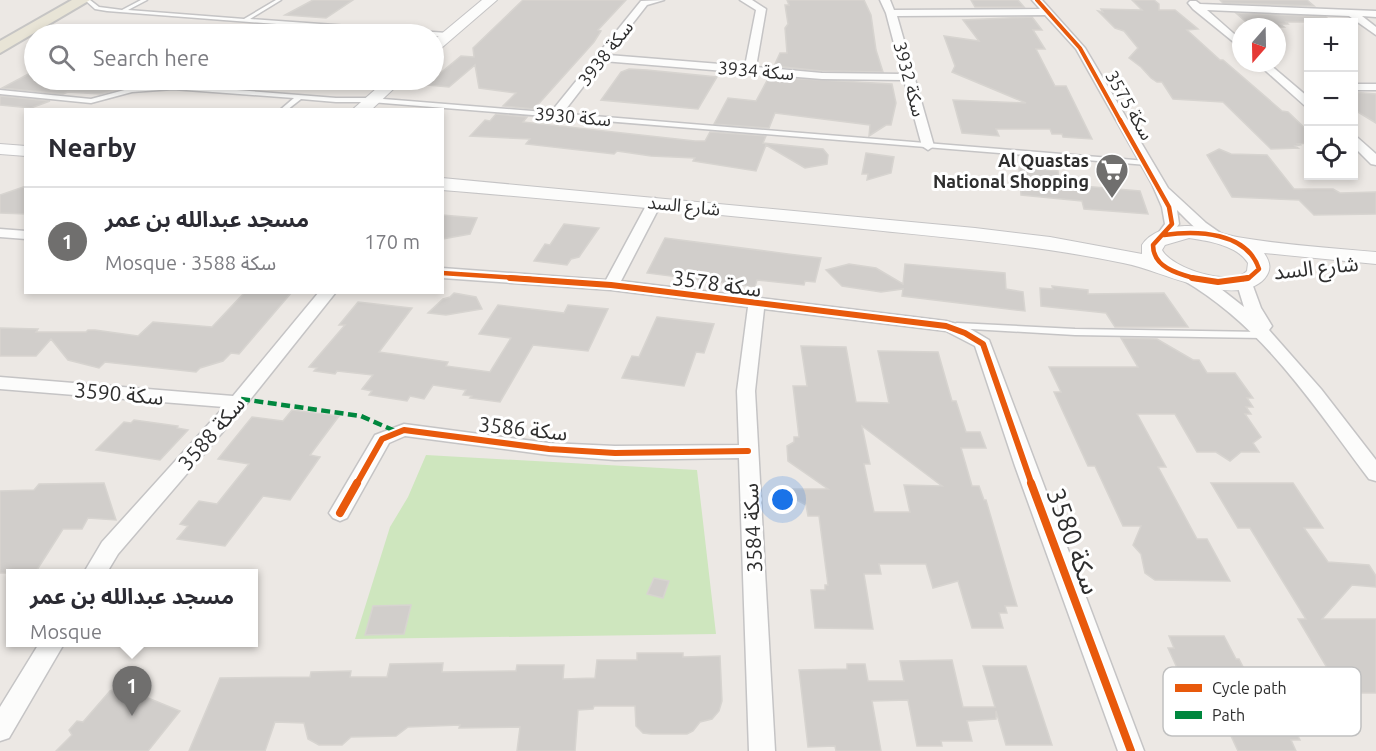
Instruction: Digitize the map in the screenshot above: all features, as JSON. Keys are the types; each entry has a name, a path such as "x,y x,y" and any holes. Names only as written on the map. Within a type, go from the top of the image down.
{"main road":[{"path":"0,34 62,0"},
{"path":"42,24 85,0"},
{"path":"0,48 24,34"}],"street":[{"path":"444,38 490,0"},
{"name":"سكة 3938","path":"555,115 644,3 659,0"},
{"path":"745,0 761,9 750,70"},
{"name":"سكة 3932","path":"885,0 891,12 928,146"},
{"name":"سكة 3575","path":"1037,0 1080,48 1159,184 1170,207 1172,224 1159,238"},
{"path":"1193,3 1376,14"},
{"path":"1193,3 1232,37"},
{"name":"سكة 3932","path":"891,12 1047,12"},
{"path":"1351,13 1376,32"},
{"name":"سكة 3934","path":"602,58 822,76 910,77"},
{"path":"1272,72 1304,100"},
{"path":"1289,87 1304,87"},
{"path":"1358,87 1376,87"},
{"path":"365,105 383,90"},
{"path":"1358,145 1376,160"},
{"name":"شارع السد","path":"446,184 655,202 1078,247 1162,264 1184,275 1216,282 1250,278 1275,268 1376,260"},
{"name":"سكة 3575","path":"1159,184 1200,226 1227,240"},
{"path":"611,285 655,202"},
{"name":"شارع السد","path":"924,229 1159,238 1189,232 1299,252 1376,260"},
{"path":"0,233 24,235"},
{"path":"1159,238 1152,248 1154,256 1162,264"},
{"path":"1227,240 1254,255 1259,269 1250,278 1253,308 1283,356"},
{"name":"سكة 3578","path":"444,273 611,285 946,326 959,329 983,344"},
{"path":"1184,275 1208,286 1227,300 1263,335 1283,356 1376,474"},
{"name":"سكة 3588","path":"97,569 110,548 238,402 326,294"},
{"name":"سكة 3584","path":"756,304 746,391 762,751"},
{"name":"سكة 3580","path":"983,344 1025,466 1131,751"},
{"name":"سكة 3590","path":"0,384 238,402"},
{"name":"سكة 3586","path":"340,513 382,440 395,431 404,430 549,449 637,453 748,451"},
{"path":"0,730 50,647"}],"lane":[{"path":"85,0 97,8 122,11 299,24"},
{"path":"122,11 145,0"},
{"path":"245,20 279,0"},
{"name":"سكة 3930","path":"0,92 91,100 132,90"},
{"name":"سكة 3930","path":"211,90 365,105 422,108"},
{"path":"286,108 300,97"},
{"name":"سكة 3930","path":"444,109 555,115 1147,163"},
{"path":"946,326 1075,332 1263,335"}],"green space":[{"path":"426,455 697,470 716,634 355,639 390,527 408,497"}],"building":[{"path":"313,0 353,0 326,18 285,15"},
{"path":"523,0 626,0 598,30 601,31 594,42 534,109 503,106 516,93 479,88 475,65 449,87 444,87 444,70 461,56 474,57 473,48"},
{"path":"787,0 864,0 871,15 876,50 883,72 822,71 774,66 780,53 787,53 785,28 788,24 785,5 789,5"},
{"path":"971,0 1018,0 1024,7 975,7"},
{"path":"1132,0 1154,0 1159,4 1159,10 1175,10 1198,29 1187,30 1232,68 1232,72 1237,72 1304,127 1304,143 1295,146 1298,148 1271,149 1223,102 1173,99 1162,82 1151,78 1129,58 1138,48 1124,31 1115,28 1098,11 1103,12 1101,9 1142,10"},
{"path":"1220,0 1307,0 1314,6 1223,3"},
{"path":"1236,13 1327,18 1304,18 1304,22 1286,22 1286,18 1242,18"},
{"path":"1032,17 1042,30 1033,30 1045,49 1036,49 1055,86 1066,86 1092,139 1063,137 1062,134 1052,134 1050,129 996,129 999,136 962,133 953,100 1026,103 952,72 955,66 944,36 979,41 963,20"},
{"path":"629,69 717,77 698,109 601,100 621,72"},
{"path":"24,76 24,90 116,90 100,94 68,92 63,94 2,88"},
{"path":"769,77 892,84 896,103 891,125 886,125 869,136 870,125 775,113 769,128 714,124 728,98 756,101"},
{"path":"1358,92 1376,94 1376,123 1358,112"},
{"path":"0,96 50,101 31,108 0,105"},
{"path":"496,114 527,117 523,122 695,141 705,141 710,132 766,136 763,143 823,149 828,155 827,164 805,168 766,145 756,171 693,161 695,158 651,156 617,151 614,154 526,144 530,139 470,136 485,120 490,121"},
{"path":"1219,149 1231,154 1267,155 1294,189 1333,189 1340,193 1376,192 1376,214 1314,215 1299,200 1232,197 1207,155"},
{"path":"866,153 894,157 891,173 867,180 868,174 862,174"},
{"path":"1019,167 1058,171 1059,184 1140,191 1148,214 1084,209 1082,201 1021,195"},
{"path":"24,187 24,214 0,213 0,195"},
{"path":"444,215 477,218 470,234 444,239"},
{"path":"564,224 599,228 579,257 571,259 567,265 534,261 545,244 550,245"},
{"path":"665,238 821,258 815,282 805,281 804,285 757,280 755,287 647,273"},
{"path":"849,264 876,268 903,284 905,264 1005,273 1006,289 1023,292 1025,311 902,296 903,289 881,292 842,286 826,270"},
{"path":"1052,286 1088,290 1088,294 1164,293 1188,327 1115,327 1106,313 1041,306 1040,288 1053,289"},
{"path":"454,293 476,297 482,309 446,315 428,313 443,299"},
{"path":"243,294 290,294 239,354 231,353 223,361 200,368 196,372 105,362 99,368 68,360 51,339 36,356 0,356 0,328 38,329 36,332 95,330 138,336 153,322 212,327"},
{"path":"358,302 412,308 379,352 448,362 446,366 490,372 511,338 479,334 498,305 564,313 568,305 608,309 588,351 533,345 500,402 470,398 472,396 463,395 466,390 433,385 424,399 410,396 407,401 369,395 372,391 362,389 373,375 337,371 335,374 314,371 317,368 309,367 345,325 339,325"},
{"path":"657,317 714,324 704,353 696,352 684,386 622,378 632,356 639,357"},
{"path":"1121,338 1157,339 1193,360 1199,360 1207,373 1235,373 1253,398 1247,398 1253,407 1246,407 1251,414 1245,414 1261,437 1253,443 1259,452 1241,452 1230,461 1216,452 1197,452 1175,414 1137,414 1166,467 1158,467 1197,539 1207,539 1230,581 1155,580 1145,573 1141,554 1133,545 1141,526 1123,526 1095,466 1088,466 1054,392 1061,392 1049,367 1138,367"},
{"path":"801,346 846,347 856,402 889,403 878,351 938,352 952,401 956,401 966,432 980,432 986,448 961,448 972,486 979,486 986,500 1017,606 1005,606 1007,613 999,613 1003,628 972,628 958,581 933,588 926,564 879,564 881,574 864,574 873,629 815,628 811,590 825,590 825,585 828,585 819,516 808,516 806,505 777,489 828,489 788,461 787,446 794,442 794,437 799,437 793,386 807,386","holes":["862,426 942,486 904,485 910,512 874,512 864,464 870,464"]},
{"path":"292,410 339,416 310,455 320,457 290,500 263,496 225,546 177,539 188,526 180,524 199,501 217,504 249,464 218,459 252,417 283,421"},
{"path":"134,420 178,426 177,428 188,430 160,460 96,450 124,422 131,423"},
{"path":"104,483 116,520 88,518 82,529 63,529 38,569 6,569 6,573 0,573 0,491 34,490 39,484"},
{"path":"1211,483 1293,483 1323,528 1304,528 1328,562 1369,565 1376,576 1376,587 1352,585 1322,619 1376,619 1376,693 1361,693 1361,667 1327,667 1298,619 1306,619 1250,528 1238,528"},
{"path":"654,578 669,581 663,598 647,594"},
{"path":"411,605 404,634 365,635 373,606"},
{"path":"1169,636 1224,636 1236,659 1239,659 1243,667 1177,667 1168,648 1174,648"},
{"path":"637,653 683,653 683,657 720,656 722,701 719,711 712,719 700,722 693,731 687,734 651,734 643,733 636,726 635,706 594,706 593,709 578,710 575,751 517,751 520,727 459,728 460,725 408,727 396,736 351,737 342,745 319,745 308,739 304,723 275,722 265,751 189,751 220,678 310,677 311,672 351,671 350,677 387,677 390,664 443,663 442,672 516,671 517,665 564,665 563,679 595,678 597,660 637,660"},
{"path":"952,660 963,707 995,707 983,666 1026,666 1052,745 1006,745 996,711 996,719 967,721 972,741 941,741 942,746 917,746 908,700 872,701 881,751 836,751 835,746 808,747 799,670 847,669 847,664 865,664 868,681 904,681 900,661"},
{"path":"121,687 180,711 148,751 56,751 72,735 69,730 77,721 83,722 110,691"},
{"path":"1231,736 1298,736 1300,740 1291,740 1296,751 1238,751"}],"marked path":[{"path":"241,399 361,416 395,431"}],"cycle path":[{"path":"1037,0 1080,48 1169,207 1172,224 1153,245 1156,259 1166,268 1181,275 1218,282 1250,277 1259,269 1255,258 1247,248 1234,242 1205,234 1164,235"},
{"path":"444,273 611,285 946,326 979,341 983,344 1025,466 1131,751"},
{"path":"340,513 382,439 404,430 549,449 615,453 748,451"}],"place":[{"name":"Al Quastas National Shopping","path":"1112,199"},
{"name":"مسجد عبدالله بن عمر","path":"132,716"}]}
